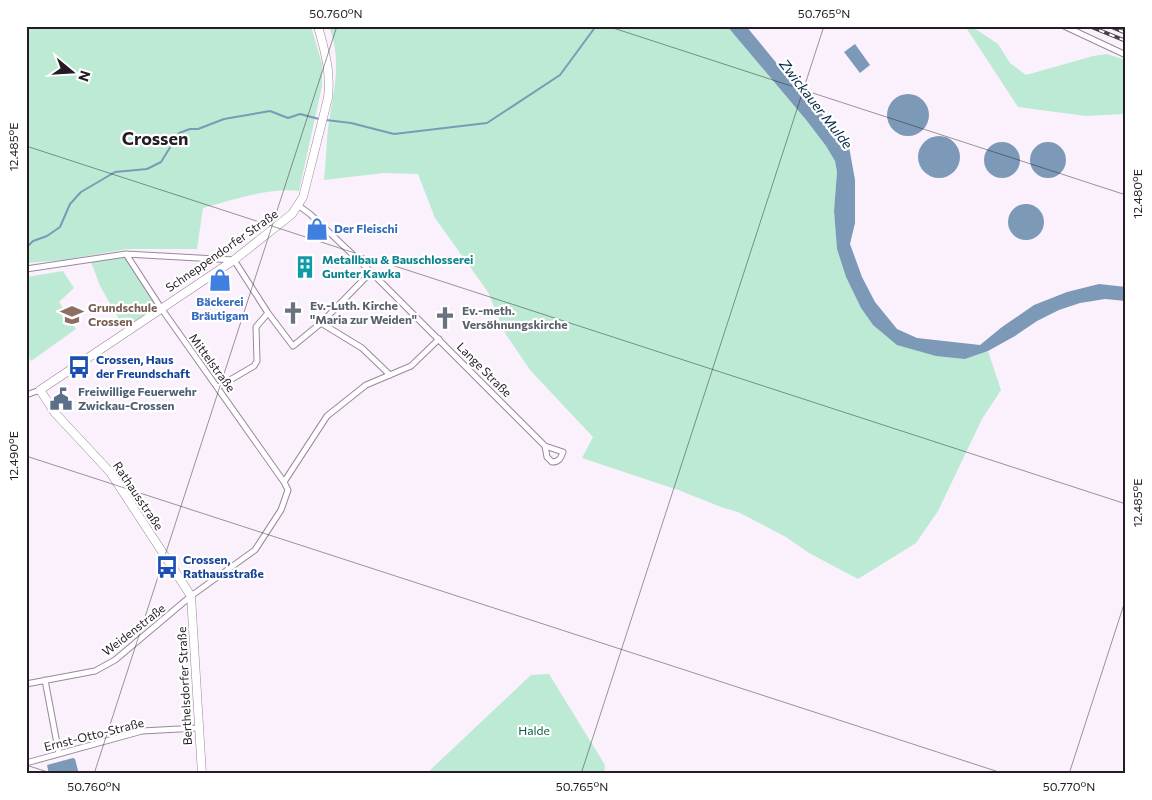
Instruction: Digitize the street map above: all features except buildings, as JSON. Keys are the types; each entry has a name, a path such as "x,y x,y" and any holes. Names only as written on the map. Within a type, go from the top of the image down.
{"street":[{"name":"Schneppendorfer Straße","path":"26,395 40,390 234,260 285,222 299,206 318,140 330,82 328,64 318,26"},
{"path":"1064,26 1126,55"},
{"name":"Lange Straße","path":"299,206 310,214 371,272 545,446"},
{"path":"26,269 126,254 234,260 268,313 293,346 321,324 371,272"},
{"name":"Mittelstraße","path":"126,254 161,308 284,482"},
{"path":"218,387 254,366 257,361 255,329 268,313"},
{"path":"321,324 362,348 390,375"},
{"path":"284,482 327,416 366,385 411,366 439,339"},
{"name":"Rathausstraße","path":"40,390 55,413 110,472 191,596"},
{"name":"Weidenstraße","path":"26,684 95,671 108,664 191,596 256,550 281,510 288,490 284,482"},
{"name":"Berthelsdorfer Straße","path":"191,596 202,774"},
{"path":"45,680 59,754"},
{"name":"Ernst-Otto-Straße","path":"26,763 142,731 198,728"}],"green space":[{"path":"26,26 311,26 322,64 322,86 299,191 288,190 264,193 203,208 197,249 127,249 64,260 26,263"},
{"path":"329,26 727,26 807,121 835,161 837,172 834,211 837,249 846,277 861,308 873,325 965,359 988,351 1001,390 982,419 938,511 916,543 858,579 809,553 786,537 738,512 582,458 593,437 530,370 505,333 488,292 435,218 418,174 384,173 324,180 328,129 336,78 335,53"},
{"path":"965,26 971,26 998,44 1010,63 1026,75 1093,56 1107,54 1126,60 1126,114 1086,116 1018,107"},
{"path":"126,254 161,308 126,331 100,286 90,259"},
{"path":"63,271 74,288 59,302 76,329 31,361 26,354 26,277"},
{"name":"Halde","path":"549,674 605,765 604,774 426,774 531,675"}],"water":[{"path":"727,26 746,26 812,106 831,119 848,141 855,180 855,223 850,244 862,277 875,302 897,329 917,338 980,345 1034,305 1067,292 1099,284 1126,287 1126,301 1105,299 1080,303 1059,310 988,351 965,359 936,356 897,345 873,325 861,308 846,277 837,249 834,211 837,172 835,161 807,121"},
{"path":"855,44 870,65 860,73 844,52"},
{"path":"912,94 920,97 926,103 929,115 926,127 920,133 904,136 896,133 890,127 887,111 890,103 896,97"},
{"path":"943,136 951,139 957,145 960,157 957,169 951,175 935,178 927,175 921,169 918,153 921,145 927,139"},
{"path":"1002,142 1015,147 1020,160 1015,173 1002,178 989,173 984,160 989,147"},
{"path":"1048,142 1061,147 1066,160 1061,173 1048,178 1035,173 1030,160 1035,147"},
{"path":"1026,204 1039,209 1044,222 1039,235 1026,240 1013,235 1008,222 1013,209"},
{"path":"75,759 79,774 49,774 47,765"}],"waterway":[{"path":"326,120 351,123 394,134 487,123 560,75 596,26"},
{"path":"26,248 33,241 47,236 60,227 70,204 81,192 115,172 147,169 161,162 179,133 190,129 198,129 224,119 270,111 288,118 300,114 319,119"}],"railway":[{"path":"1089,26 1126,41"},
{"path":"1109,26 1126,33"}],"place":[{"name":"Der Fleischi","path":"317,229"},
{"name":"Metallbau & Bauschlosserei Gunter Kawka","path":"305,267"},
{"name":"Bäckerei Bräutigam","path":"220,280"},
{"name":"Ev.-Luth. Kirche \"Maria zur Weiden\"","path":"293,313"},
{"name":"Grundschule Crossen","path":"72,315"},
{"name":"Ev.-meth. Versöhnungskirche","path":"445,318"},
{"name":"Crossen, Haus der Freundschaft","path":"79,367"},
{"name":"Freiwillige Feuerwehr Zwickau-Crossen","path":"61,399"},
{"name":"Crossen, Rathausstraße","path":"167,567"}],"district":[{"name":"Crossen","path":"155,139"}],"water label":[{"name":"Zwickauer Mulde","path":"816,104"}]}
